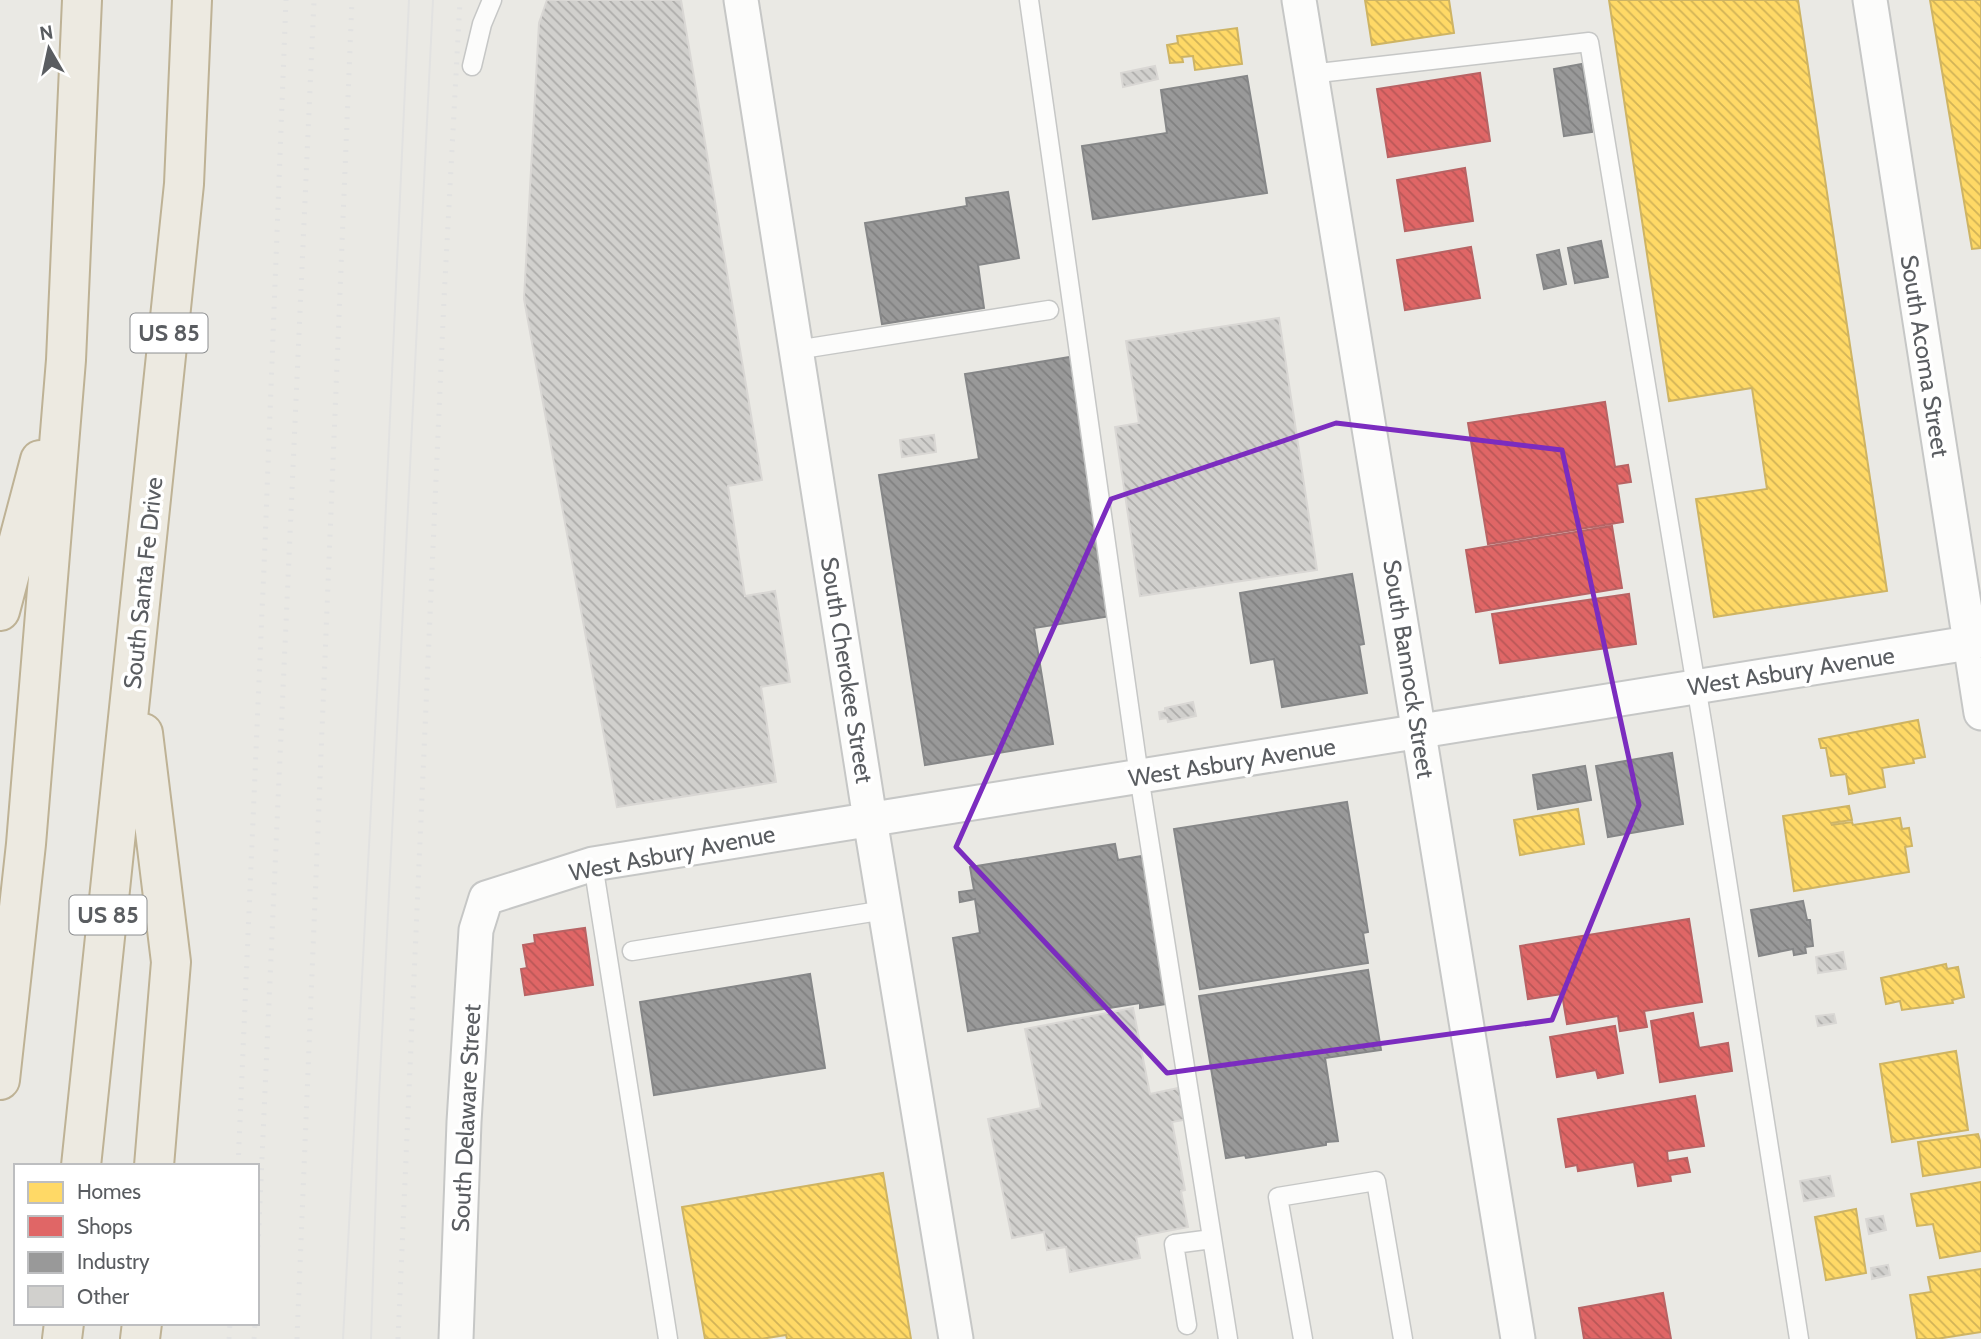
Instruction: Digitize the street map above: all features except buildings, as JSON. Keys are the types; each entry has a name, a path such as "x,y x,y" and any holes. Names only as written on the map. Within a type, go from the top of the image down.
{"highway":[{"path":"0,1080 26,844 66,360 82,0"},
{"name":"South Santa Fe Drive","path":"81,1164 184,184 192,0"},
{"path":"0,611 66,360"},
{"path":"135,664 171,962 155,1164"}],"street":[{"name":"South Cherokee Street","path":"741,0 870,818 956,1339"},
{"name":"South Bannock Street","path":"1299,0 1518,1339"},
{"name":"South Acoma Street","path":"1870,0 1975,642 1981,713"},
{"name":"West Asbury Avenue","path":"486,898 593,864 1975,642"},
{"name":"South Delaware Street","path":"456,1339 464,1122 476,930 486,898"}],"lane":[{"path":"472,66 482,24 492,0"},
{"path":"1029,0 1139,776 1228,1339"},
{"path":"1310,74 1588,42 1696,687 1799,1339"},
{"path":"796,350 1049,310"},
{"path":"593,864 668,1339"},
{"path":"632,951 885,911"},
{"path":"1303,1339 1278,1196 1376,1181 1404,1339"},
{"path":"1187,1325 1174,1244 1212,1239"}],"highlighted area":[{"path":"1336,423 1562,450 1639,805 1552,1020 1167,1073 956,847 1111,499"}],"tram line":[{"path":"343,1339 380,637 409,0"},
{"path":"371,1339 379,1097 433,0"}],"railway":[{"path":"238,1164 286,0"},
{"path":"259,1224 314,0"},
{"path":"297,1339 352,0"},
{"path":"398,1339 444,299 460,0"},
{"path":"229,1339 230,1325"},
{"path":"254,1339 255,1325"}]}
